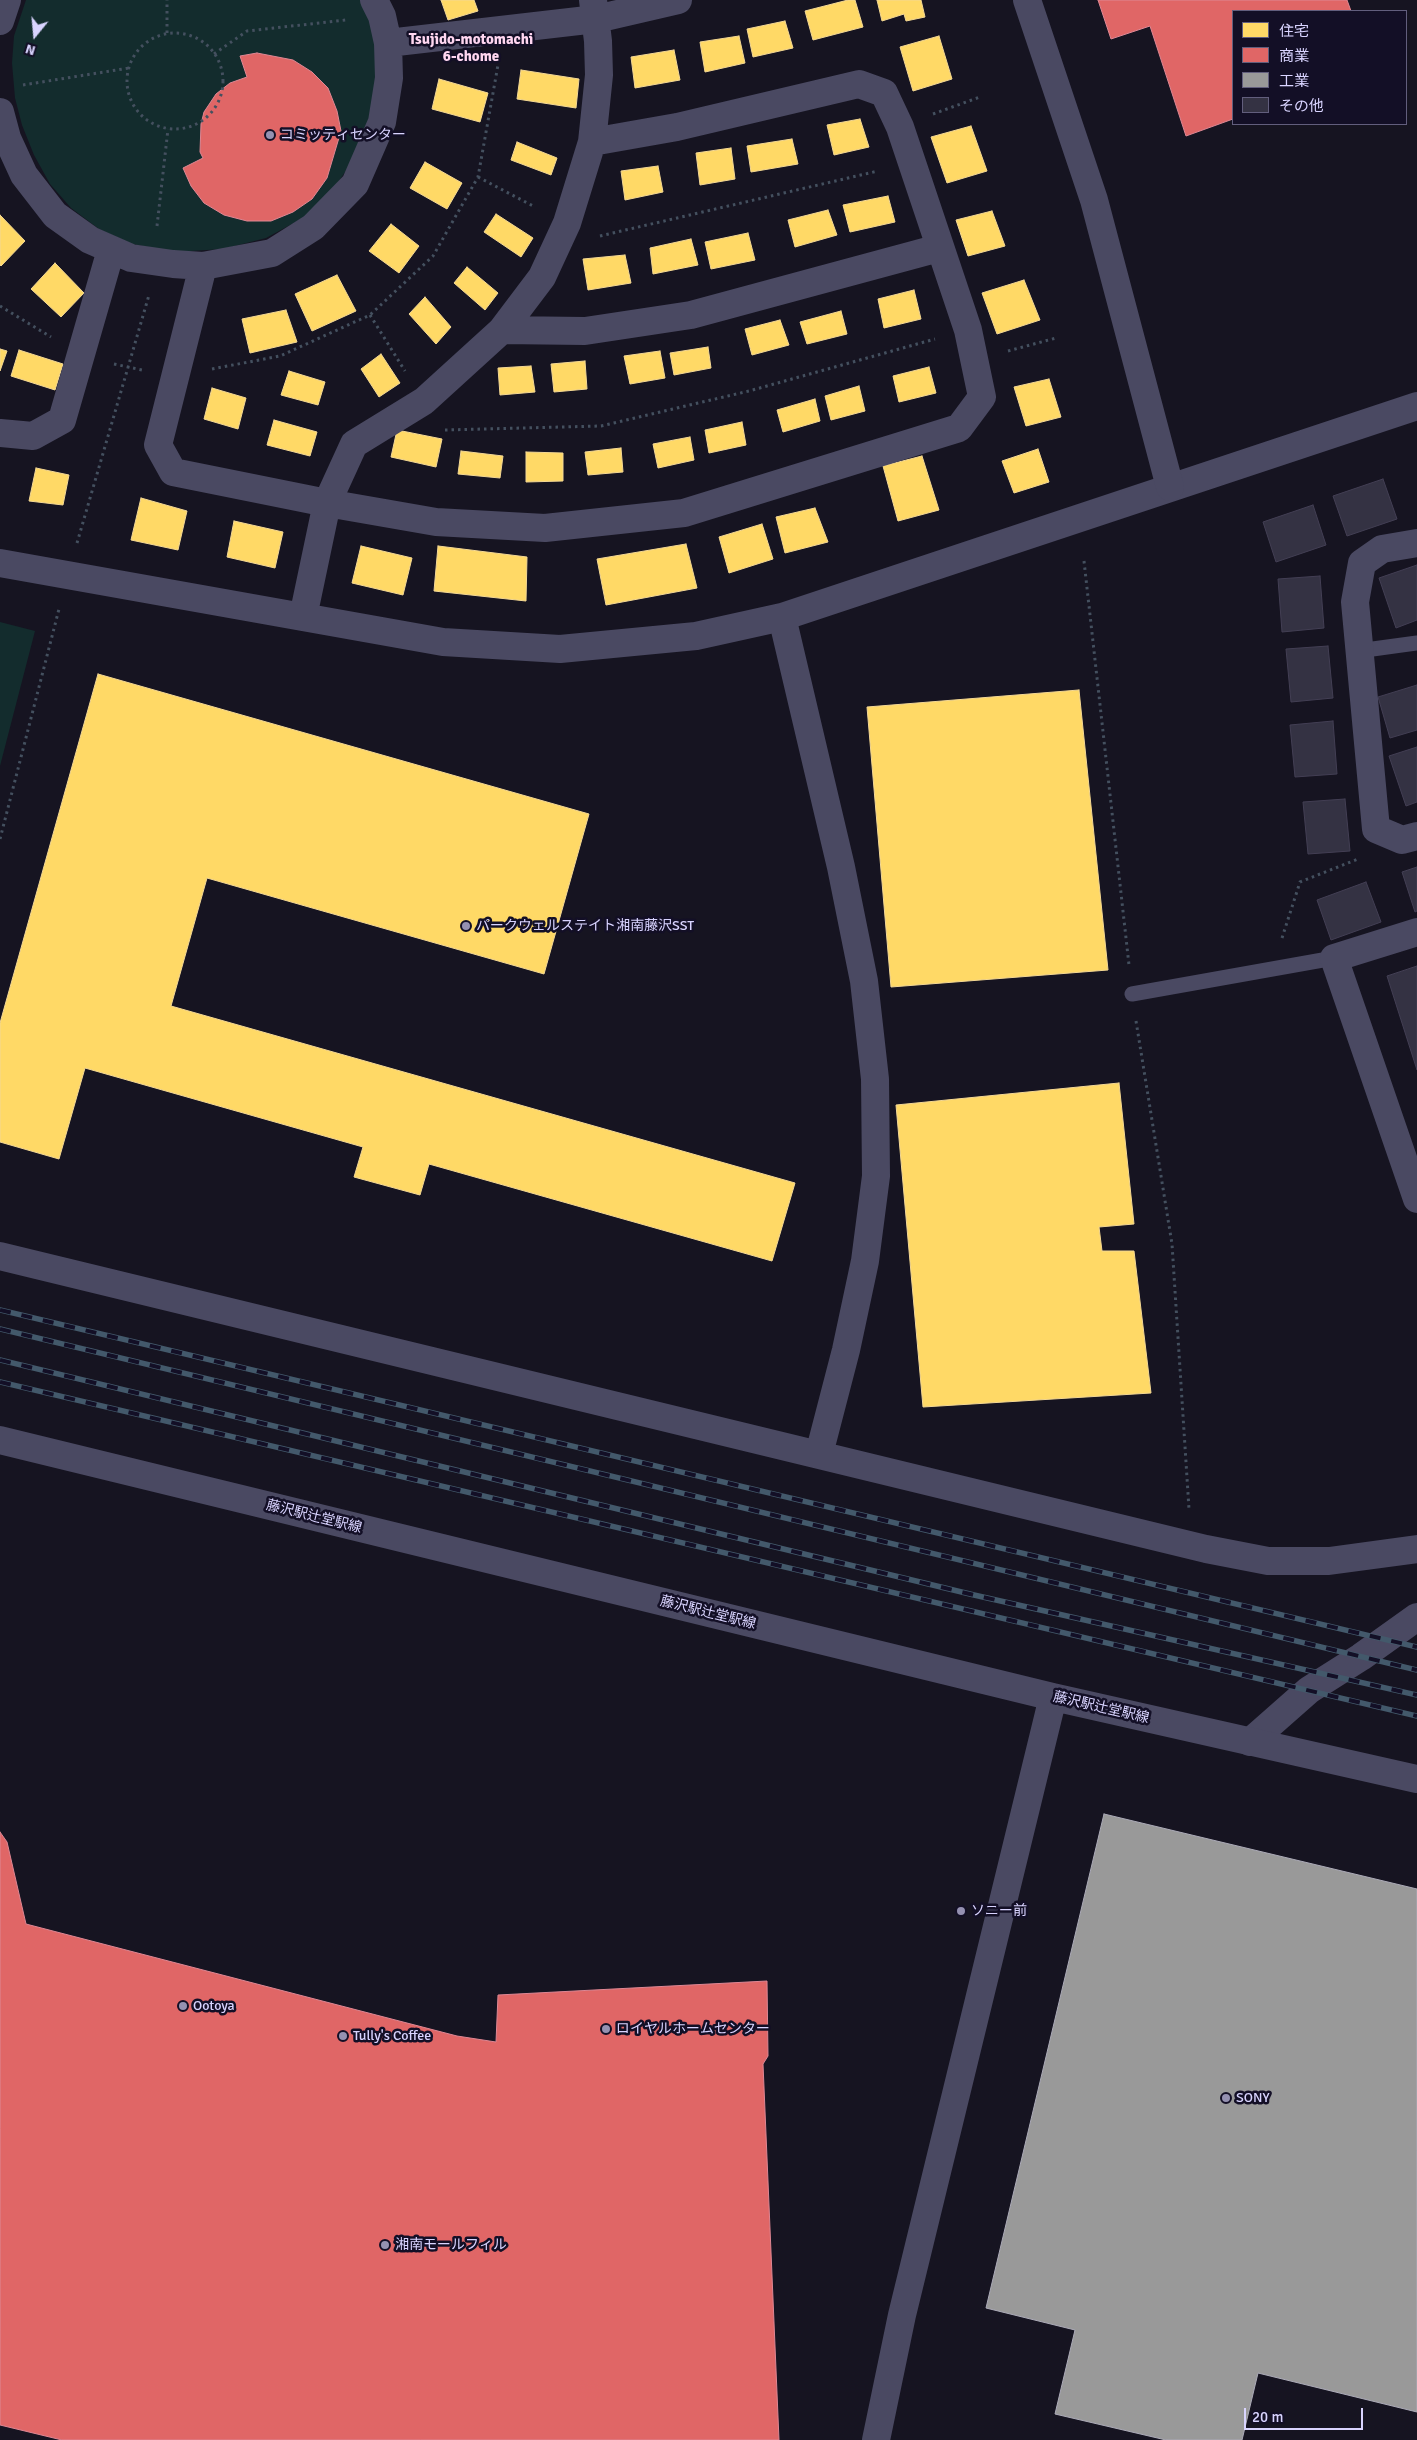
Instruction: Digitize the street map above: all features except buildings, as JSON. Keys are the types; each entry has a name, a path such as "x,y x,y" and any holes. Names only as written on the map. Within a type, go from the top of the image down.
{"street":[{"path":"0,21 6,0"},
{"path":"388,43 594,9 678,0"},
{"path":"1026,0 1094,200 1170,486"},
{"path":"0,112 7,138 24,175 55,215 90,240 131,258 153,262 203,266 272,253 313,227 355,184 382,122 389,78 388,43 378,8"},
{"path":"302,617 327,503 354,444 424,401 502,330 542,278 567,223 592,142 599,75 594,9"},
{"path":"203,266 158,445 173,472 327,503 436,522 545,528 684,513 959,428 982,397 976,359 968,330 900,127 884,93 859,84 687,125 592,142"},
{"path":"502,330 585,330 691,315 939,248"},
{"path":"0,433 34,436 62,420 111,250"},
{"path":"0,563 443,642 560,649 696,636 782,617 983,552 1170,486 1417,406"},
{"path":"1410,838 1376,829 1354,602 1362,563 1382,549 1417,543"},
{"path":"782,617 841,867 862,971 875,1079 876,1176 865,1261 846,1350 819,1454"},
{"path":"1417,932 1334,958 1417,1199"},
{"path":"0,1256 1196,1546 1268,1561 1329,1561 1417,1549"},
{"name":"藤沢駅辻堂駅線","path":"0,1440 1053,1697 1417,1779"},
{"path":"1250,1742 1309,1690 1361,1657 1417,1617"},
{"path":"876,2440 902,2315 1053,1697"}],"lane":[{"path":"1358,651 1417,643"},
{"path":"1132,994 1334,958"}],"path":[{"path":"167,0 167,33"},
{"path":"214,54 247,31 378,8"},
{"path":"167,33 194,37 205,44 214,54 221,67 223,82 220,97 213,110 193,125 168,128 152,123 139,113 130,99 127,84 129,68 134,56 143,45 167,33"},
{"path":"0,306 81,354 128,368 176,376 280,356 370,315 432,256 478,177 499,58"},
{"path":"18,86 129,68"},
{"path":"900,127 980,97"},
{"path":"153,262 168,128"},
{"path":"478,177 567,223 597,236 912,163"},
{"path":"370,315 424,401 429,431 601,426 749,391 968,330"},
{"path":"976,359 1056,338"},
{"path":"1084,561 1132,994 1172,1244 1189,1518"},
{"path":"1272,969 1300,882 1410,838"}],"green space":[{"path":"26,0 362,0 374,31 377,65 373,107 359,151 337,184 303,218 266,238 223,249 174,252 132,244 99,229 71,208 50,184 34,155 22,125 15,98 12,63 14,36"},
{"path":"0,622 35,631 0,766"}],"railway":[{"path":"0,1310 1417,1647"},
{"path":"0,1329 1417,1670"},
{"path":"0,1360 974,1595 1417,1695"},
{"path":"0,1382 1417,1716"}],"place":[{"name":"コミッティセンター","path":"270,135"},
{"name":"パークウェルステイト湘南藤沢SST","path":"466,926"},
{"name":"ソニー前","path":"961,1911"},
{"name":"Ootoya","path":"183,2006"},
{"name":"ロイヤルホームセンター","path":"606,2029"},
{"name":"Tully's Coffee","path":"343,2036"},
{"name":"SONY","path":"1226,2098"},
{"name":"湘南モールフィル","path":"385,2245"}],"district":[{"name":"Tsujido-motomachi 6-chome","path":"471,48"}]}
